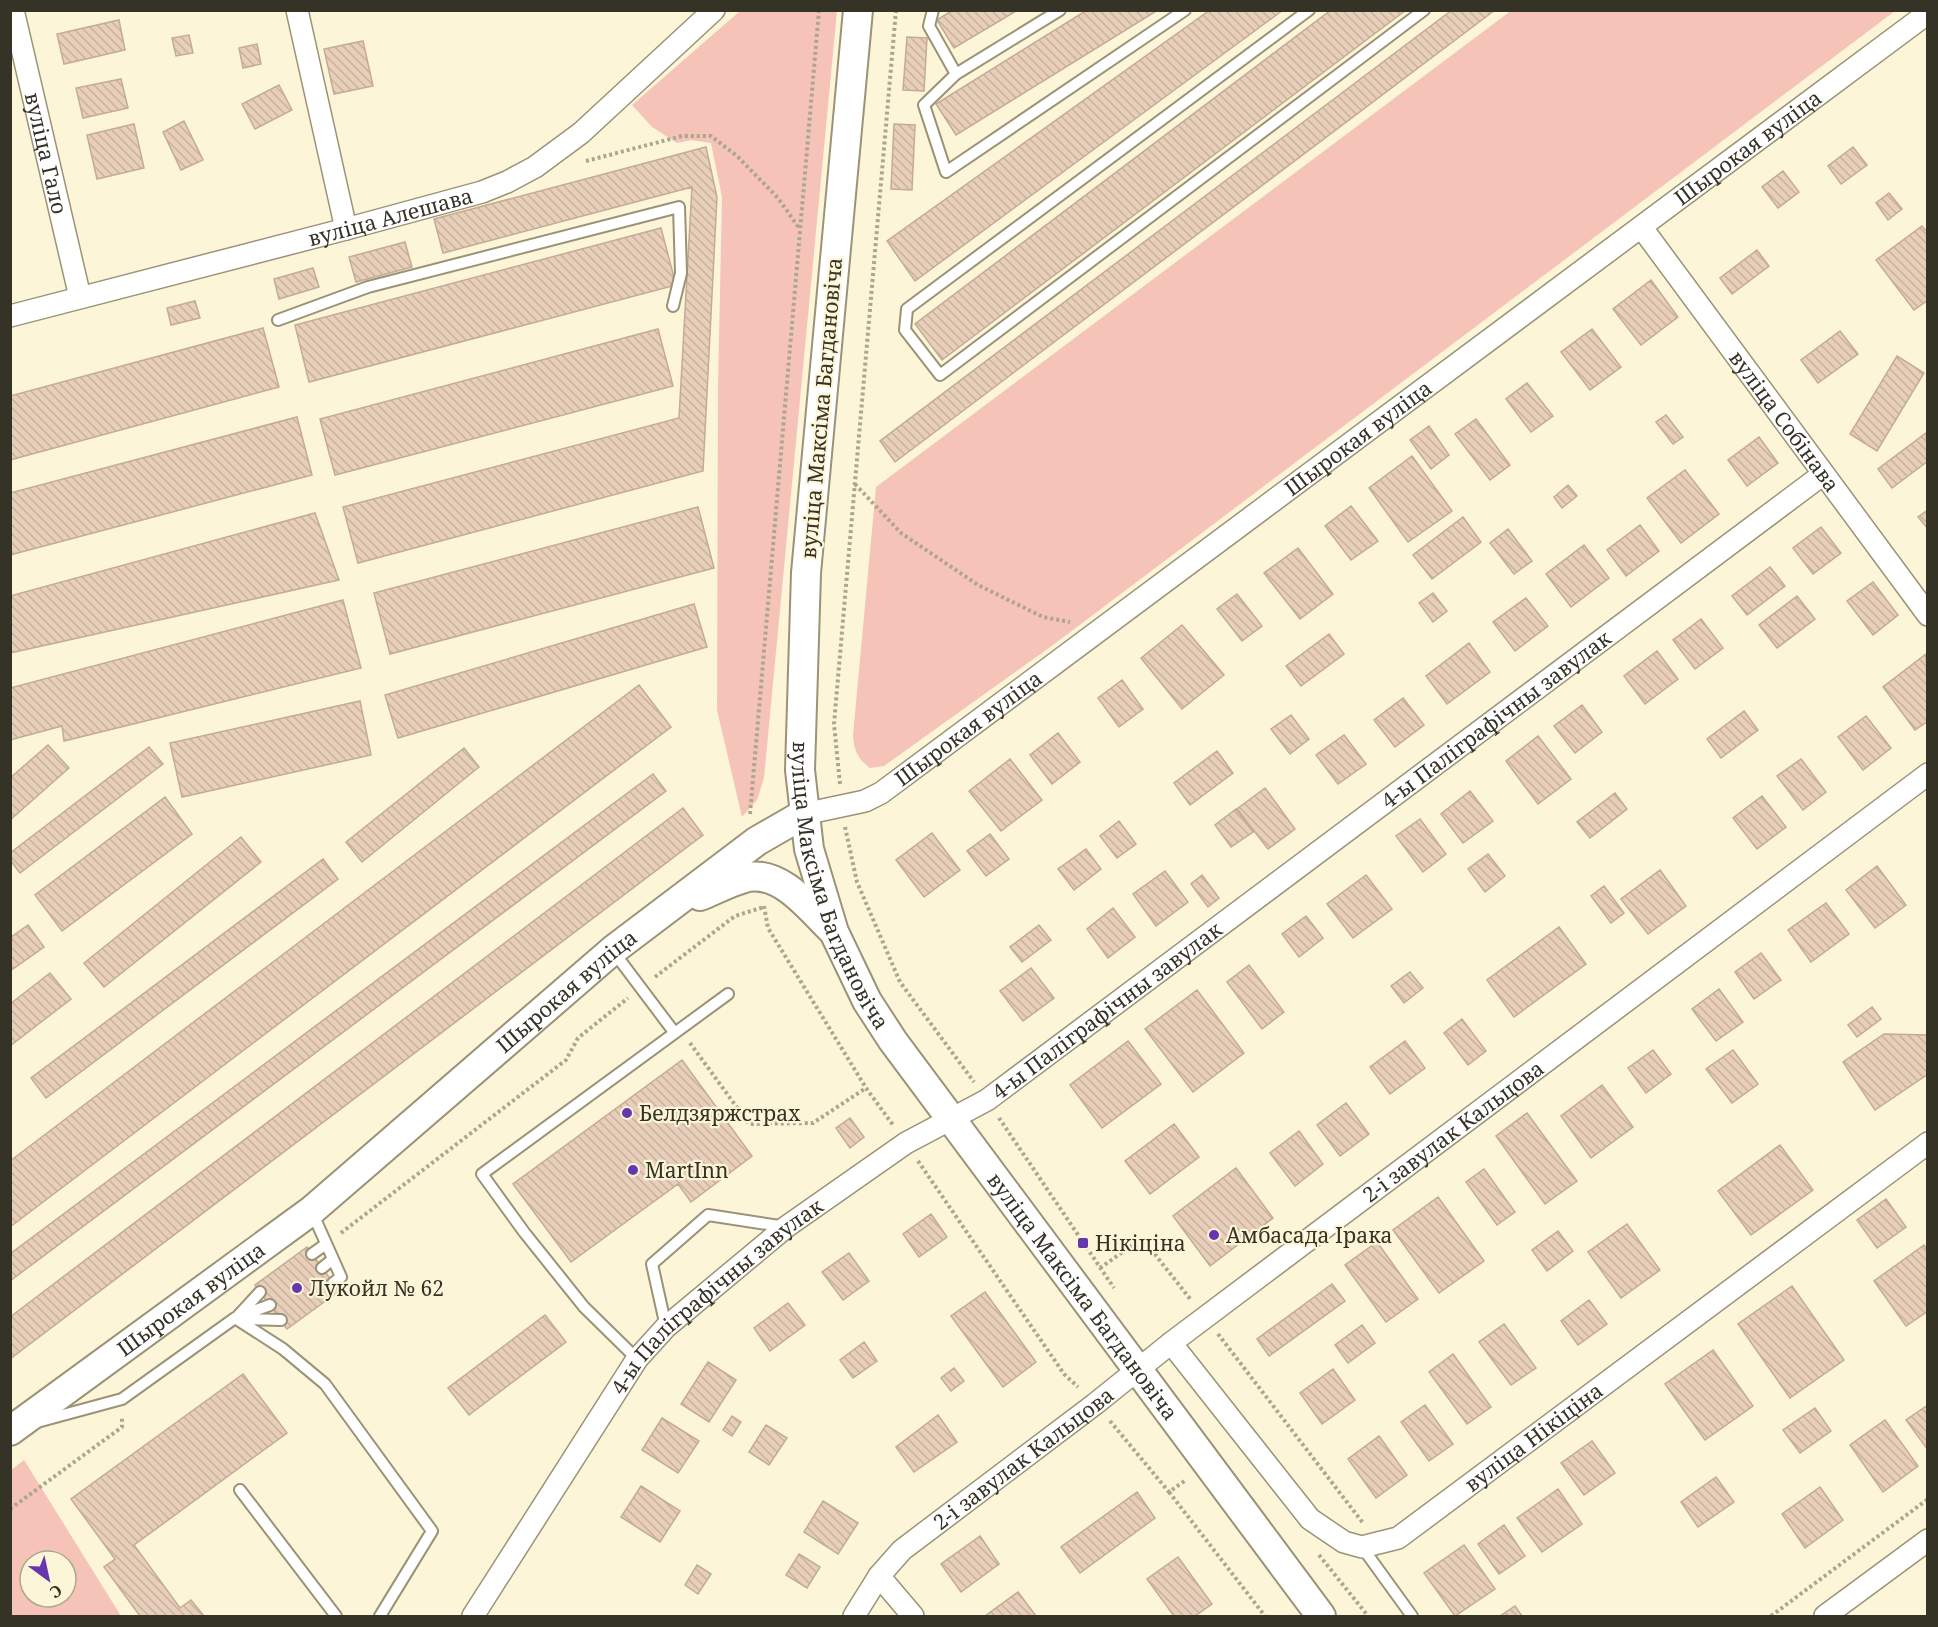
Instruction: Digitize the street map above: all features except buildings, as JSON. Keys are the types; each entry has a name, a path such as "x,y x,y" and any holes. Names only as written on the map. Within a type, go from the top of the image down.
{"main road":[{"name":"вуліца Максіма Багдановіча","path":"858,10 806,573 801,737 804,814 809,849 834,932 867,1001 951,1119 1321,1617"},
{"name":"Шырокая вуліца","path":"12,1430 311,1211 613,950 757,841 804,814"},
{"path":"665,910 749,877 772,880 794,894 834,932"}],"street":[{"name":"вуліца Гало","path":"13,10 80,297"},
{"path":"297,10 346,229"},
{"name":"вуліца Алешава","path":"10,316 482,192 535,167 581,134 714,10"},
{"name":"Шырокая вуліца","path":"804,814 865,801 881,793 1928,14"},
{"name":"вуліца Собінава","path":"1642,228 1822,475 1928,615"},
{"name":"4-ы Паліграфічны завулак","path":"473,1617 637,1359 666,1327 786,1227 906,1143 987,1100 1822,475"},
{"name":"2-і завулак Кальцова","path":"854,1617 879,1576 902,1550 1095,1404 1171,1343 1928,774"},
{"name":"вуліца Нікіціна","path":"1370,1545 1398,1538 1928,1143"},
{"path":"1171,1343 1310,1519 1344,1542 1370,1545"},
{"path":"1826,1617 1928,1540"},
{"path":"879,1576 913,1617"}],"lane":[{"path":"933,10 929,26 956,74"},
{"path":"1060,10 956,74 924,105 946,172 1185,10"},
{"path":"1309,10 907,309 905,330 940,375 1424,10"},
{"path":"278,320 368,287 679,207 681,273 673,306"},
{"path":"613,950 674,1032"},
{"path":"637,1359 584,1307 524,1232 482,1173 728,994"},
{"path":"311,1211 341,1277 333,1283"},
{"path":"666,1327 652,1264 708,1215 786,1227"},
{"path":"312,1254 326,1244"},
{"path":"322,1268 333,1259"},
{"path":"12,1430 122,1399 236,1318 260,1292"},
{"path":"236,1318 270,1305"},
{"path":"236,1318 281,1320"},
{"path":"236,1318 283,1349 325,1384 432,1531 380,1617"},
{"path":"240,1490 336,1617"},
{"path":"1370,1545 1412,1617"}],"path":[{"path":"749,811 819,10"},
{"path":"896,10 834,724 846,843 857,882 900,982 987,1100 1119,1296"},
{"path":"576,163 682,136 711,136 737,156 778,198 800,228"},
{"path":"855,483 902,533 978,585 1043,616 1102,629"},
{"path":"326,1244 566,1060 578,1038 642,987 735,916 764,907 768,928 866,1088 1064,1374 1095,1404 1169,1492 1265,1617"},
{"path":"674,1032 684,1036 749,1124 813,1123 866,1088"},
{"path":"1100,1268 1142,1238 1205,1318 1370,1545"},
{"path":"10,1509 122,1427 122,1399"},
{"path":"1169,1492 1186,1480 1192,1489"},
{"path":"1771,1617 1928,1499"},
{"path":"1314,1548 1368,1617"}],"shaded area":[{"path":"1512,10 1895,11 1053,645 884,766 870,768 866,765 857,754 853,735 876,487"},
{"path":"740,11 837,11 764,778 757,800 742,817 717,710 718,387 722,197 711,143 691,140 677,143 652,127 632,105"},
{"path":"24,1460 121,1616 11,1616 11,1470"}],"place":[{"name":"Белдзяржстрах","path":"627,1113"},
{"name":"MartInn","path":"633,1170"},
{"name":"Амбасада Ірака","path":"1214,1235"},
{"name":"Нікіціна","path":"1083,1243"},
{"name":"Лукойл № 62","path":"297,1288"}]}
